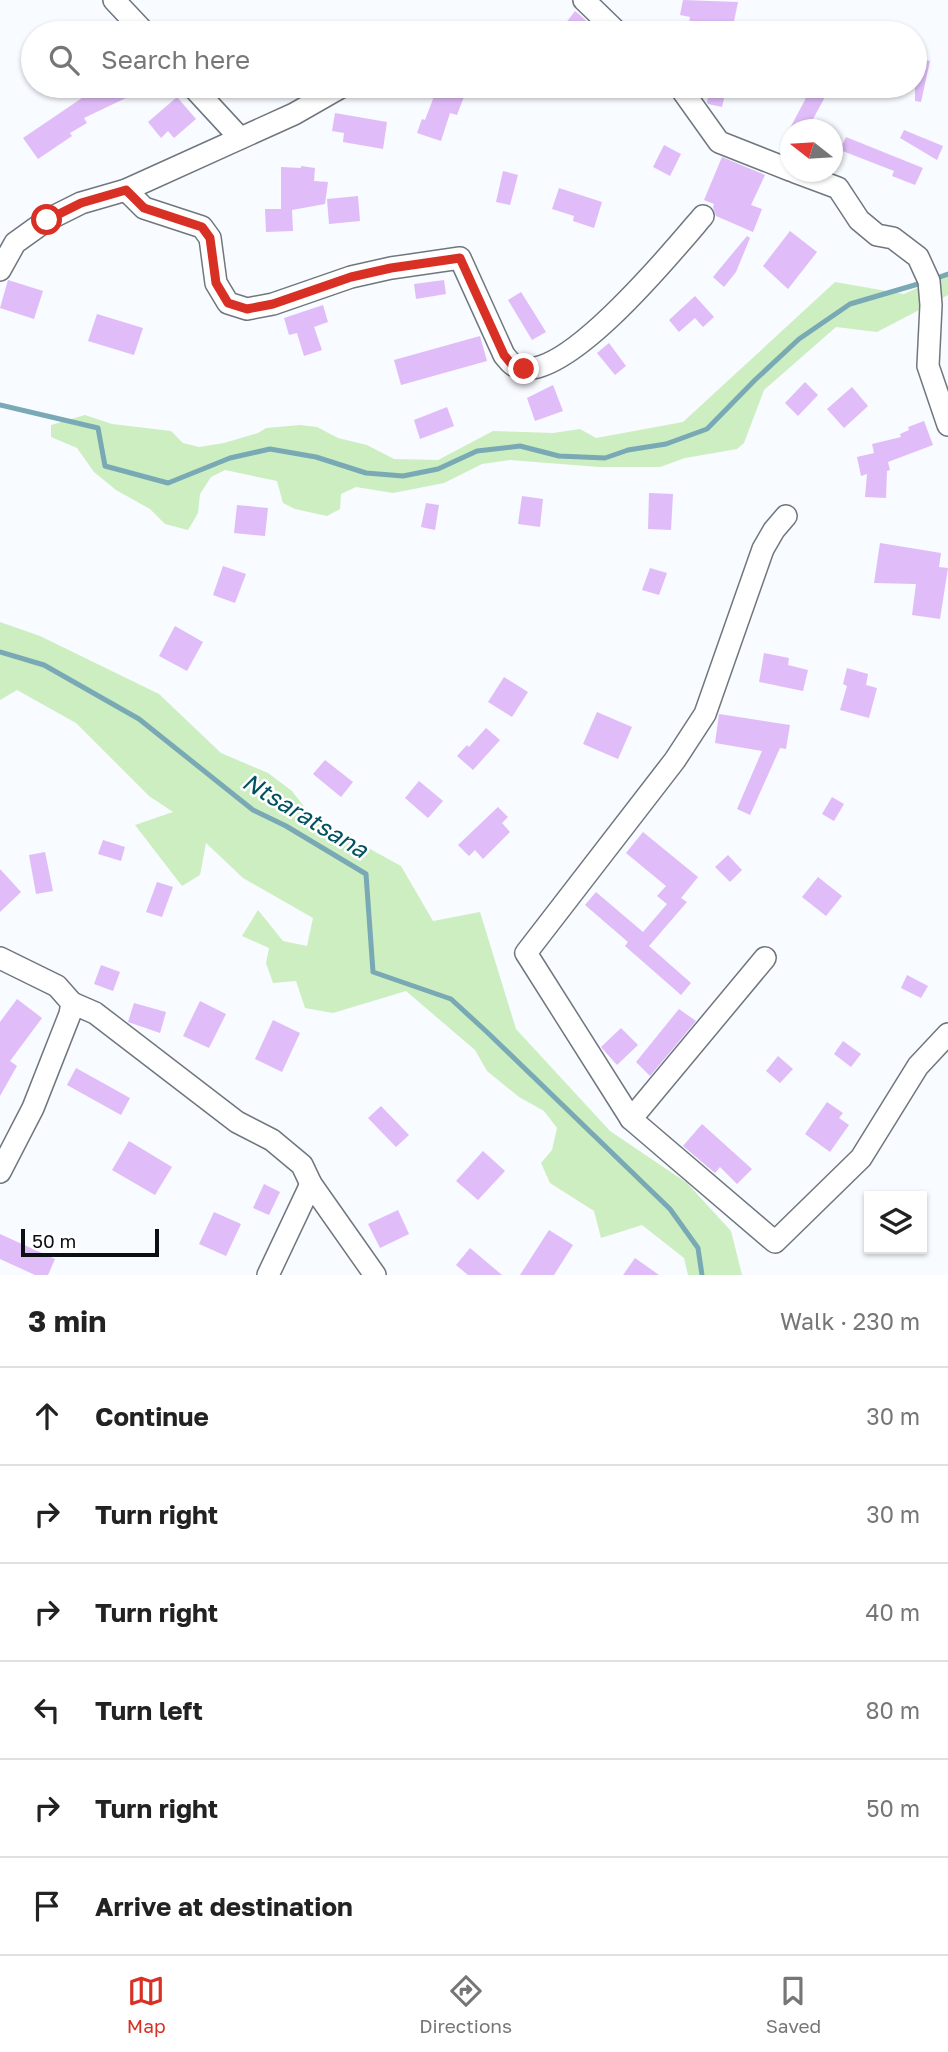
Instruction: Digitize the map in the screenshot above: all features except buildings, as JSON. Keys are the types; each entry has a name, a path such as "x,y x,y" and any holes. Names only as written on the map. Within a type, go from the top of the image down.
{"street":[{"path":"114,0 134,21"},
{"path":"584,0 606,21"},
{"path":"203,98 240,138"},
{"path":"0,270 15,243 47,220 81,203 126,190 294,114 321,98"},
{"path":"688,98 719,142 780,166"},
{"path":"822,182 838,188 859,220 877,235 893,238 918,257 929,281 931,305 928,366 948,425"},
{"path":"126,190 144,208 202,227 210,238 216,283 228,303 247,309 273,304 351,277 460,258 504,355 513,366 524,369 550,363 593,334 643,284 703,216"},
{"path":"786,516 763,550 705,713 675,760 526,953 631,1119 775,1242 861,1158 918,1066 948,1034"},
{"path":"0,958 57,986 72,1003 95,1013 237,1122 272,1140 302,1165 311,1184 375,1275"},
{"path":"631,1119 765,958"},
{"path":"0,1172 33,1108 72,1003"},
{"path":"268,1275 311,1184"}],"green space":[{"path":"948,274 948,295 877,332 836,327 764,390 744,443 737,449 685,458 660,467 599,467 510,460 482,464 444,483 393,493 356,487 341,494 340,509 327,516 295,509 283,503 277,481 225,470 211,477 200,494 198,513 188,530 165,524 150,509 116,490 94,472 77,448 51,437 51,425 85,415 112,424 171,431 183,443 199,447 224,443 266,428 300,425 317,427 338,438 367,445 394,459 438,460 493,431 553,433 580,429 596,438 683,422 835,282 904,294"},
{"path":"0,622 40,636 159,694 221,753 268,773 292,791 312,817 401,866 433,921 480,912 516,1029 610,1131 687,1183 731,1231 742,1275 688,1275 684,1258 642,1225 601,1238 594,1211 550,1183 541,1163 552,1150 557,1128 544,1111 519,1097 487,1071 475,1050 406,991 333,1013 305,1008 296,981 273,983 266,963 269,948 242,936 258,910 283,941 307,946 313,918 243,878 206,843 200,875 182,886 135,825 173,812 149,796 76,723 17,690 0,700"}],"waterway":[{"path":"934,279 948,274"},
{"path":"0,405 98,428 105,466 168,483 230,458 270,449 316,457 366,473 403,476 438,469 477,451 520,446 559,456 605,458 628,450 666,444 707,429 799,339 850,304 925,282"},
{"name":"Ntsaratsana","path":"0,652 44,665 139,719 253,810 286,826 366,874 373,972 451,999 488,1033 670,1209 698,1248 702,1275"}],"route":[{"path":"47,220 81,203 126,190 144,208 202,227 210,238 216,283 228,303 247,309 273,304 351,277 460,258 504,355 513,366 524,369"}]}
